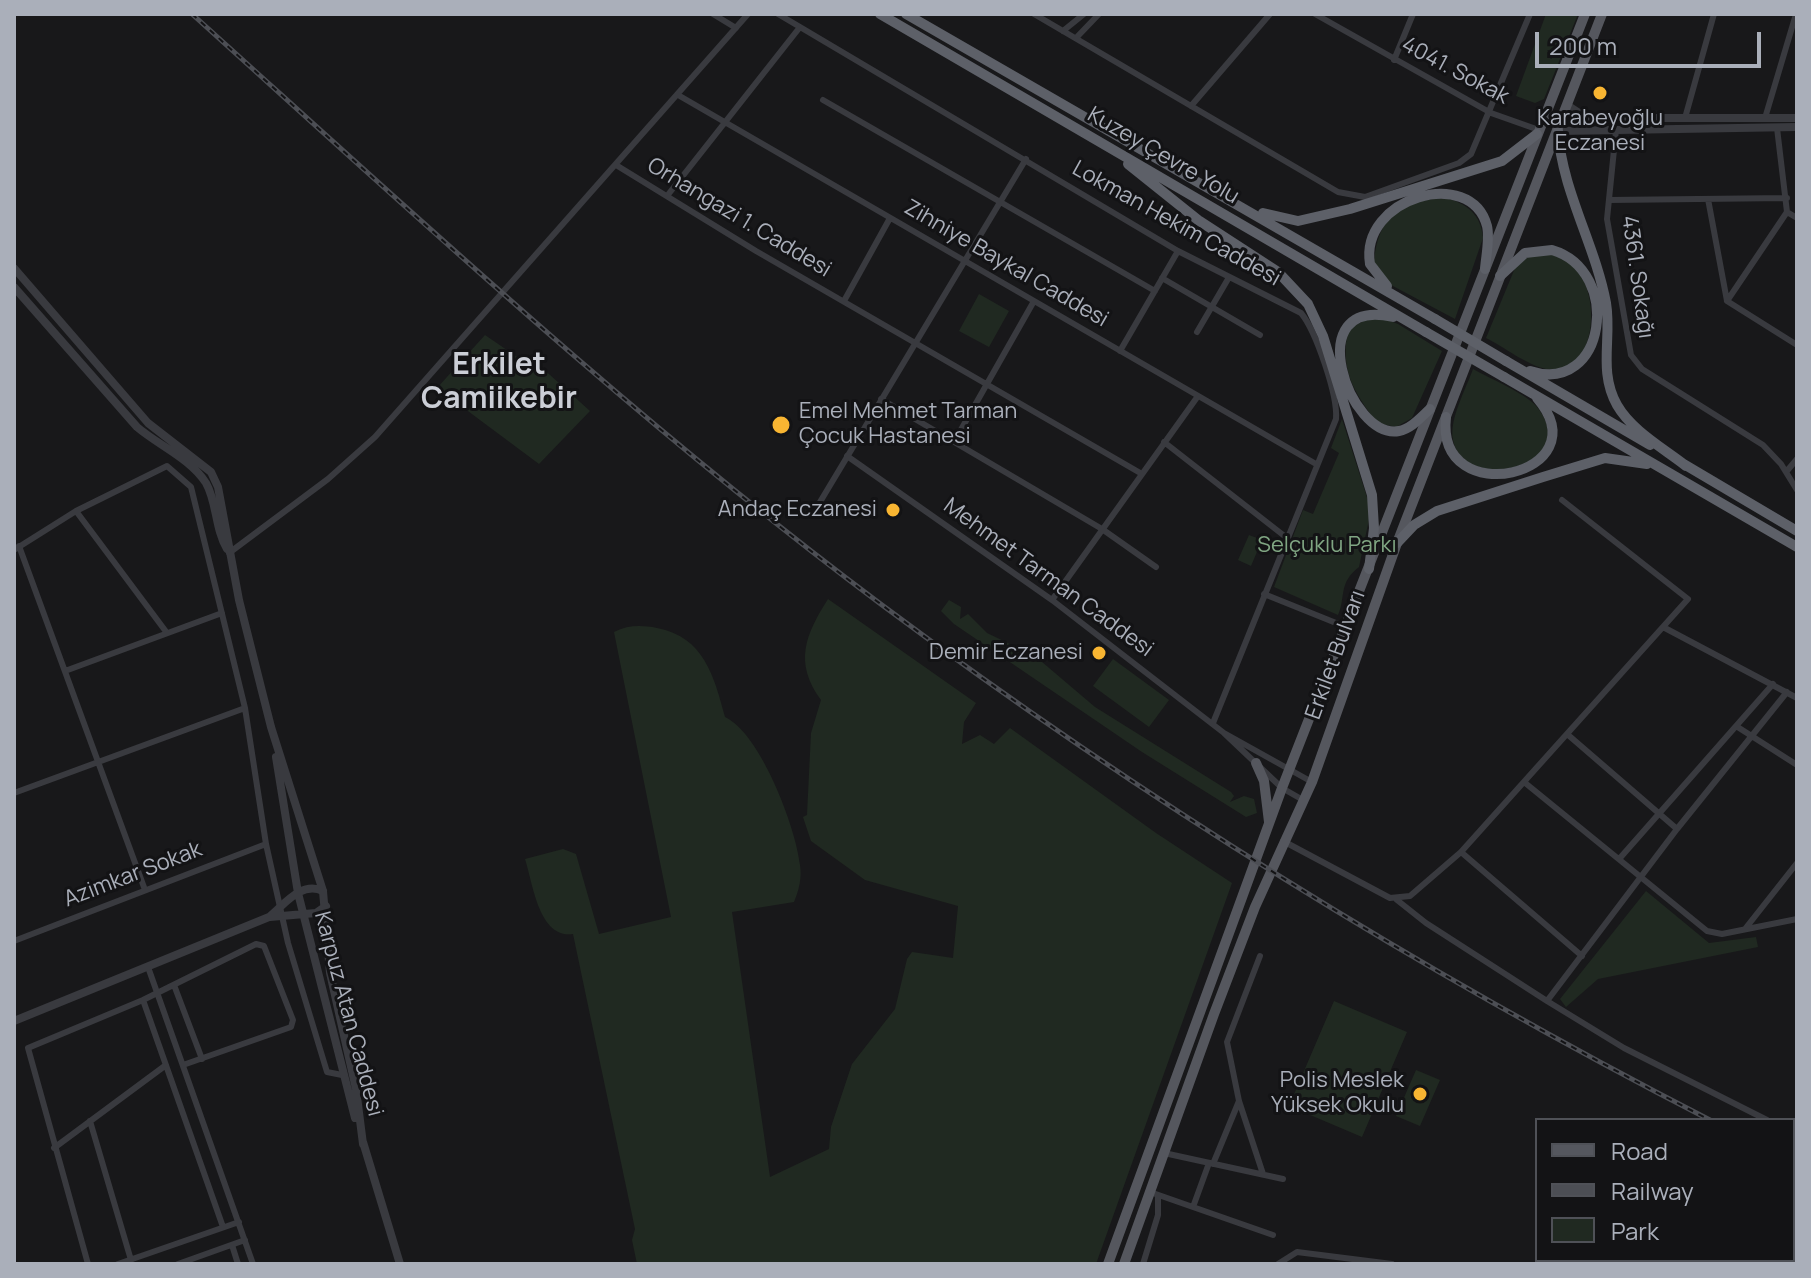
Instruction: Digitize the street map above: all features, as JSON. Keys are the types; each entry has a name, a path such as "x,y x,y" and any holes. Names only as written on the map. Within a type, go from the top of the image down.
{"highway":[{"name":"Kuzey Çevre Yolu","path":"880,14 1529,392"},
{"name":"Kuzey Çevre Yolu","path":"906,14 1506,361"},
{"path":"1558,131 1565,174 1606,304 1605,367 1610,389 1631,423 1686,466"},
{"path":"1169,165 1199,176 1268,215 1298,221 1492,165 1520,151 1538,132"},
{"path":"1112,149 1178,205 1278,272 1308,304 1320,328 1372,495 1374,528 1369,569"},
{"path":"1414,307 1377,277 1369,258 1376,229 1389,213 1406,201 1443,194 1472,205 1488,228 1485,269"},
{"path":"1500,276 1514,260 1531,251 1556,251 1585,274 1598,309 1591,345 1568,370 1545,375 1506,361"},
{"path":"1403,319 1376,313 1354,318 1340,338 1342,364 1355,401 1378,428 1404,430 1430,409"},
{"path":"1506,361 1797,531"},
{"path":"1446,417 1448,440 1463,463 1493,474 1521,472 1542,458 1552,436 1546,411 1529,392"},
{"path":"1529,392 1797,547"},
{"path":"1397,543 1414,525 1437,511 1605,458 1659,467"}],"main road":[{"name":"Erkilet Bulvarı","path":"1108,1264 1282,788 1585,14"},
{"name":"Erkilet Bulvarı","path":"1124,1264 1154,1193 1164,1153 1236,957 1283,841 1312,782 1397,543 1602,14"},
{"path":"1256,763 1264,781 1269,824"}],"street":[{"path":"713,14 736,28"},
{"path":"616,165 748,14"},
{"name":"Lokman Hekim Caddesi","path":"778,14 1178,251 1228,279 1301,313 1309,323 1336,410 1335,423 1213,723"},
{"path":"1034,14 1338,192 1360,198 1464,161 1474,151 1530,14"},
{"path":"1063,31 1084,14"},
{"path":"1076,38 1099,14"},
{"path":"1191,106 1270,14"},
{"name":"4041. Sokak","path":"1315,14 1491,113 1538,132"},
{"path":"1329,22 1333,14"},
{"path":"1394,60 1413,14"},
{"path":"1685,118 1714,14"},
{"path":"1765,118 1796,14"},
{"path":"667,196 800,27"},
{"name":"Zihniye Baykal Caddesi","path":"678,95 1316,464"},
{"path":"823,100 1155,291"},
{"path":"1567,105 1587,118 1797,118"},
{"path":"1727,301 1787,212 1777,128 1765,118"},
{"path":"1558,131 1797,127"},
{"name":"4361. Sokağı","path":"1616,130 1609,200 1611,254 1634,360 1763,445 1797,490"},
{"path":"817,507 1026,159"},
{"name":"Orhangazi 1. Caddesi","path":"229,553 328,479 375,437 616,165 1142,474"},
{"path":"1609,200 1787,198"},
{"path":"1708,199 1727,301 1797,345"},
{"path":"1787,212 1797,218"},
{"path":"844,301 890,218"},
{"path":"1120,351 1178,251"},
{"path":"14,268 148,423 211,472 218,487 229,553 271,727 323,891"},
{"path":"1162,278 1260,335"},
{"path":"1197,332 1228,279"},
{"path":"14,287 137,427 159,446 193,467 207,484 219,535 229,553"},
{"path":"954,442 1034,301"},
{"path":"1052,600 1198,396"},
{"path":"881,399 1102,529 1156,567"},
{"path":"1164,442 1287,538"},
{"name":"Mehmet Tarman Caddesi","path":"847,456 1052,600 1213,723 1282,788 1303,800"},
{"path":"1786,472 1797,459"},
{"path":"145,890 65,671 16,548 76,511 167,466 191,487 245,708 266,844 281,912 327,1072 342,1075"},
{"path":"1397,900 1410,896 1461,852 1688,599 1562,500"},
{"path":"76,511 167,633"},
{"path":"1264,594 1346,627"},
{"path":"65,671 222,613"},
{"path":"1663,627 1797,698"},
{"path":"1620,858 1773,684"},
{"path":"1547,1001 1641,875 1787,692"},
{"path":"14,793 245,708"},
{"path":"1736,726 1797,765"},
{"path":"271,727 298,893"},
{"name":"Mehmet Tarman Caddesi","path":"1224,733 1312,782"},
{"path":"1567,734 1677,829"},
{"path":"1524,782 1707,931 1722,934 1797,919"},
{"path":"1283,841 1397,900 1426,923 1547,1001 1636,1054 1763,1118"},
{"name":"Azimkar Sokak","path":"14,941 266,844"},
{"path":"1461,852 1582,956"},
{"path":"1745,929 1797,863"},
{"path":"14,1021 281,912 298,893 313,887 323,891"},
{"name":"Karpuz Atan Caddesi","path":"323,891 330,973 356,1089 363,1144"},
{"name":"Karpuz Atan Caddesi","path":"298,893 342,1075 400,1264"},
{"path":"281,912 304,915 326,906"},
{"path":"88,1264 28,1048 143,1000 256,944 266,949 293,1020 291,1027 183,1065"},
{"path":"1260,956 1227,1042 1239,1101 1263,1174"},
{"path":"148,967 253,1264"},
{"path":"174,985 202,1059"},
{"path":"143,1000 223,1227"},
{"path":"54,1148 166,1065"},
{"path":"1193,1207 1239,1101"},
{"path":"90,1121 131,1260"},
{"path":"1164,1153 1283,1179"},
{"path":"1154,1193 1273,1235"},
{"path":"1143,1264 1158,1215 1154,1193"},
{"path":"118,1264 239,1222"},
{"path":"178,1264 245,1240"},
{"path":"232,1245 238,1264"},
{"path":"1278,1264 1297,1252 1389,1264"}],"green space":[{"path":"1546,14 1578,14 1544,99 1535,103 1516,96"},
{"path":"1446,198 1472,211 1483,238 1455,319 1391,285 1374,262 1380,233 1394,214 1416,202"},
{"path":"1540,252 1564,259 1577,271 1586,287 1591,307 1591,327 1586,345 1577,360 1564,369 1539,367 1486,338 1515,268 1523,259"},
{"path":"979,294 1009,311 989,347 959,331"},
{"path":"1375,315 1398,324 1442,351 1412,418 1396,427 1377,423 1355,390 1347,368 1348,329"},
{"path":"485,335 523,361 529,356 590,411 539,464 437,388"},
{"path":"1473,369 1517,392 1537,407 1547,427 1545,444 1534,458 1517,466 1497,469 1478,467 1462,457 1453,440 1453,423"},
{"name":"Selçuklu Parkı","path":"1342,419 1371,510 1359,567 1345,584 1338,615 1274,587 1303,510 1313,514 1339,453 1331,448"},
{"path":"1249,535 1262,540 1251,566 1238,560"},
{"path":"828,599 976,703 964,722 962,744 980,735 994,744 1010,728 1156,833 1232,883 1096,1264 637,1264 632,1240 635,1229 573,934 552,928 545,919 525,859 563,849 576,854 599,934 671,917 614,632 646,626 686,640 696,649 711,673 725,717 738,726 763,761 792,828 800,865 800,884 794,902 732,912 770,1177 829,1149 831,1127 852,1064 895,1009 907,959 912,952 953,958 958,906 865,880 811,841 803,817 807,815 811,733 821,700 812,686 805,661 809,636"},
{"path":"949,600 961,607 960,619 968,614 987,633 1035,656 1095,707 1231,792 1234,796 1230,802 1244,796 1254,799 1257,813 1246,817 1142,752 954,624 941,611"},
{"path":"1113,659 1169,700 1149,727 1093,686"},
{"path":"1646,891 1709,943 1756,937 1758,947 1598,979 1566,1007 1560,999"},
{"path":"1334,1001 1407,1032 1362,1137 1289,1106"},
{"path":"1416,1070 1440,1080 1420,1126 1396,1116"}],"railway":[{"path":"192,14 616,392 703,465 882,605 1081,747 1286,880 1495,1004 1706,1118"}],"place":[{"name":"Karabeyoğlu Eczanesi","path":"1600,93"},
{"name":"Emel Mehmet Tarman Çocuk Hastanesi","path":"781,425"},
{"name":"Andaç Eczanesi","path":"893,510"},
{"name":"Demir Eczanesi","path":"1099,653"},
{"name":"Polis Meslek Yüksek Okulu","path":"1420,1094"}],"district":[{"name":"Erkilet Camiikebir","path":"499,383"}]}
